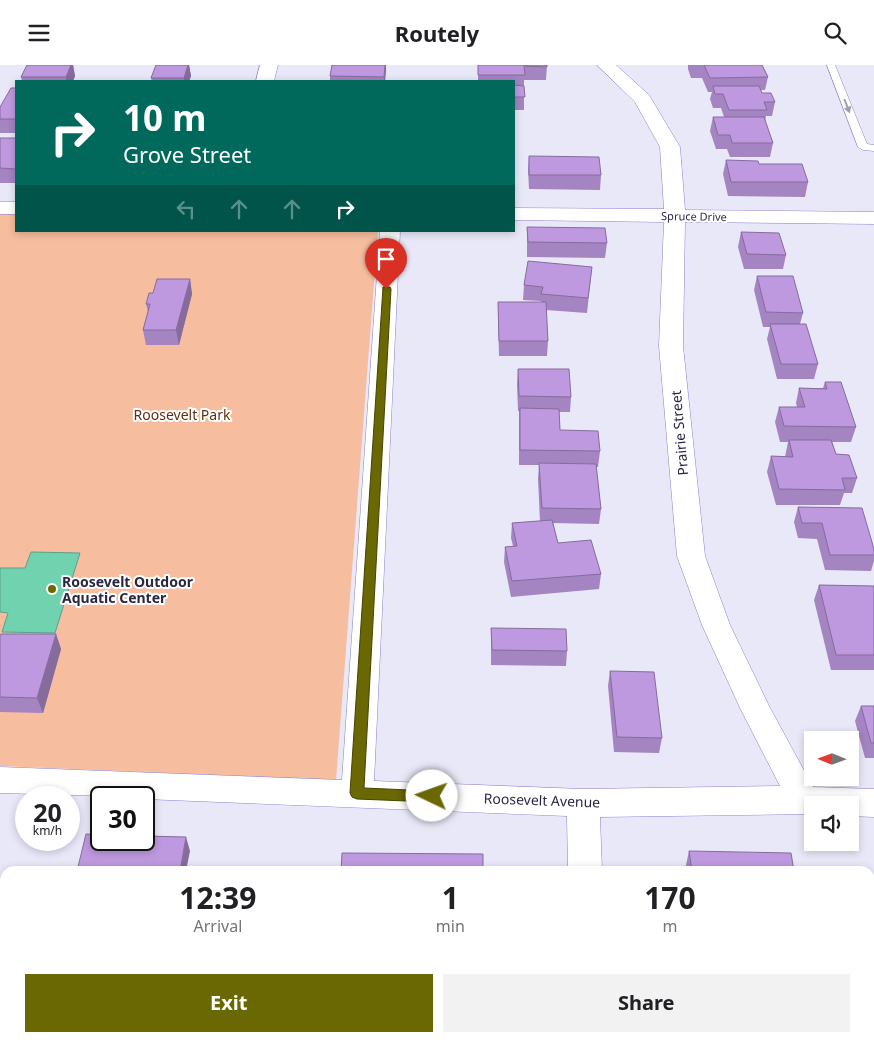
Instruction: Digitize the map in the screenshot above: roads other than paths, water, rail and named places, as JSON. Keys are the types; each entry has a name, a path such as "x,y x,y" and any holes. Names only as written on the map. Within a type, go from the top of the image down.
{"street":[{"path":"265,80 269,65"},
{"name":"Prairie Street","path":"606,65 643,99 670,147 675,215 671,346 691,556 716,625 756,710 804,800"},
{"path":"0,208 15,208"},
{"name":"Spruce Drive","path":"515,214 874,218"},
{"path":"357,793 390,232"},
{"name":"Roosevelt Avenue","path":"0,780 582,803 804,800"},
{"name":"Roosevelt Avenue","path":"859,802 874,803"},
{"path":"582,803 586,866"}],"lane":[{"path":"831,65 863,147 874,147"}],"place":[{"name":"Roosevelt Outdoor Aquatic Center","path":"52,589"}],"park label":[{"name":"Roosevelt Park","path":"182,414"}]}
